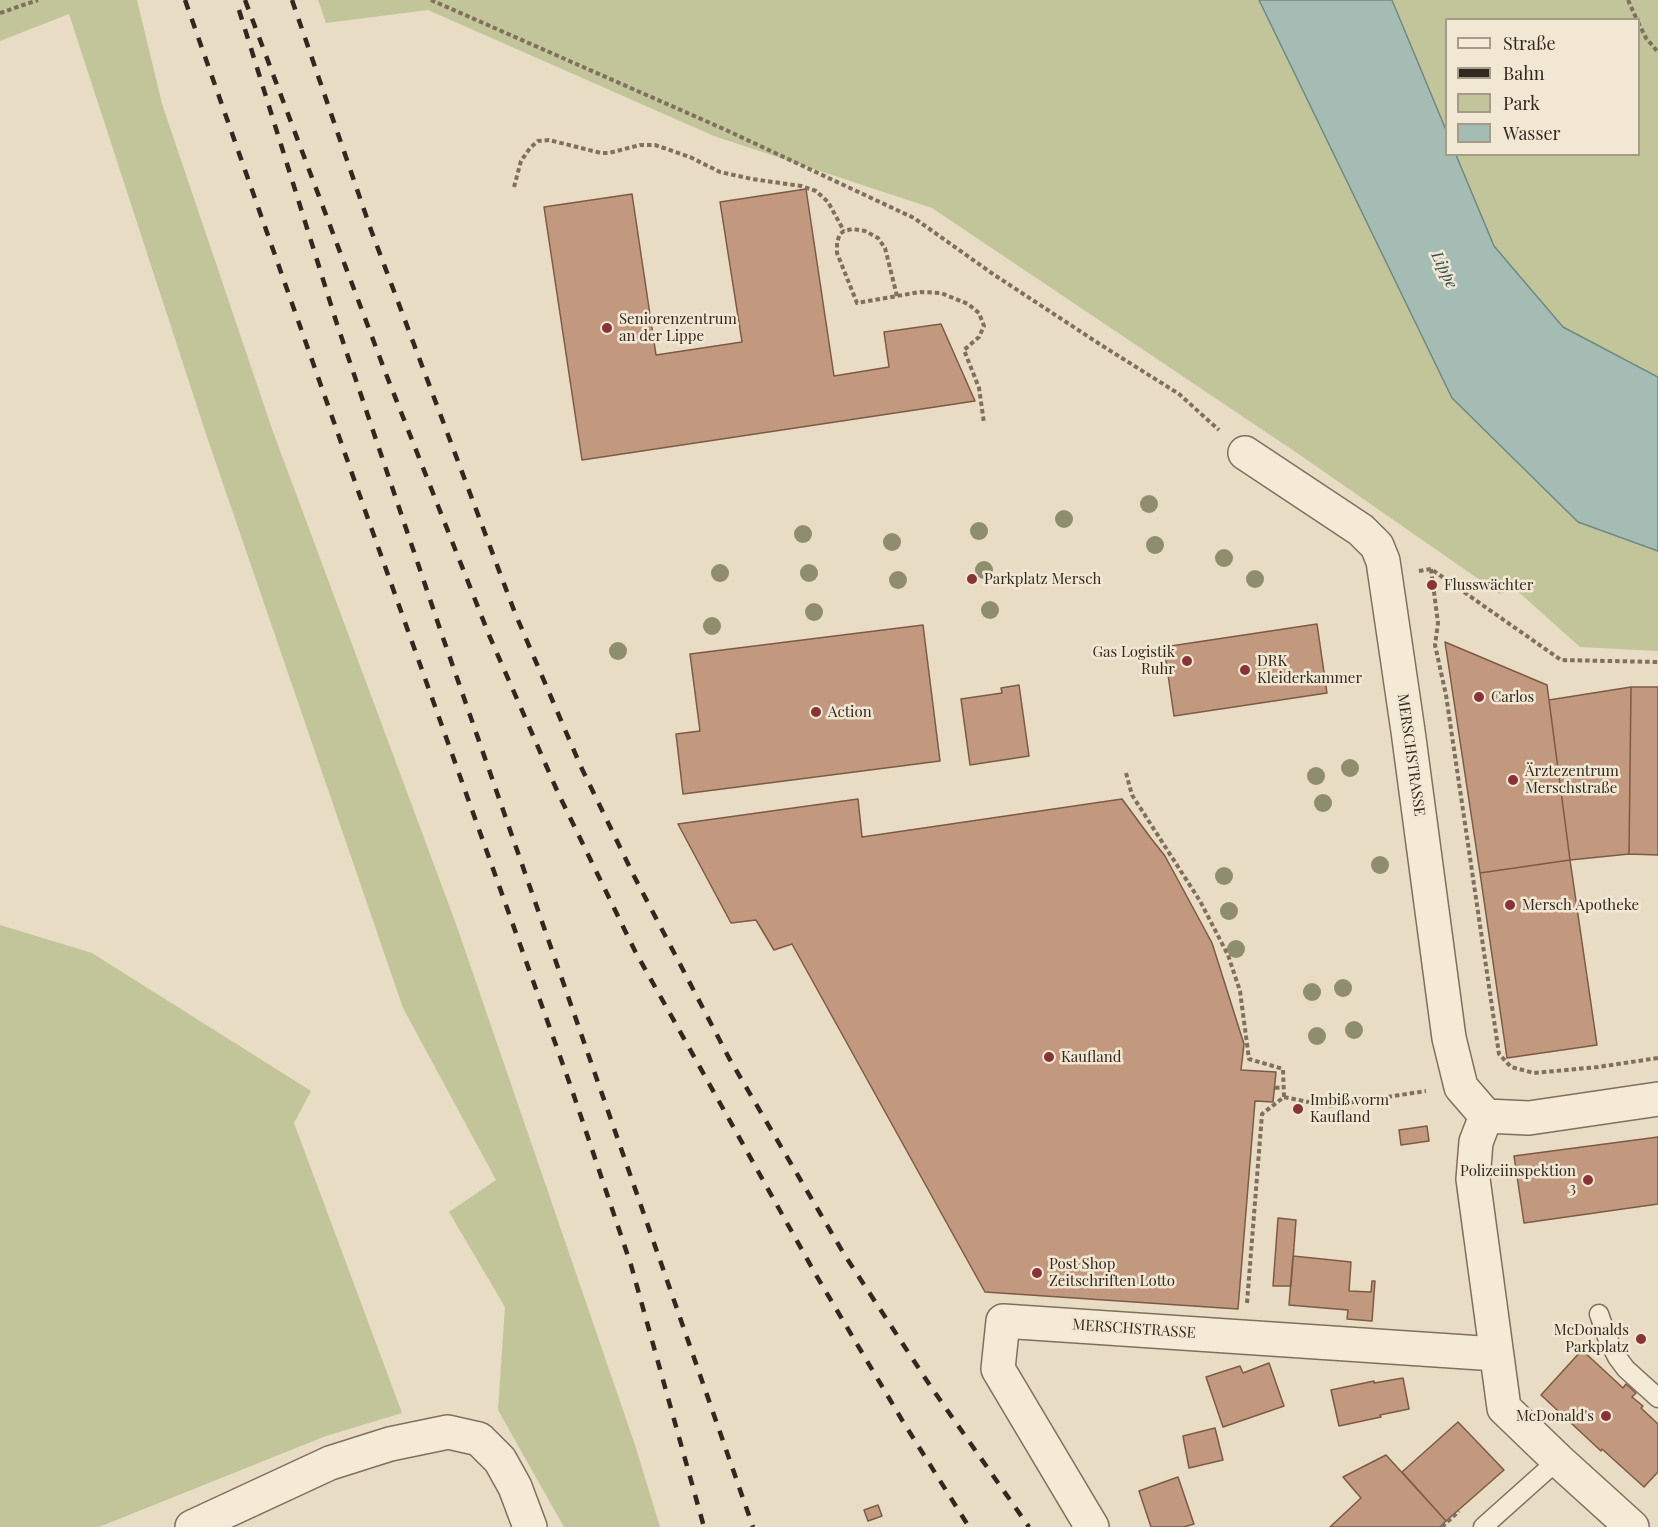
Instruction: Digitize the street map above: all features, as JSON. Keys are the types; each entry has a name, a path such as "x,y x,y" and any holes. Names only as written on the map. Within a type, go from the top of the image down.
{"street":[{"name":"MERSCHSTRASSE","path":"1245,453 1361,531 1377,546 1383,561 1449,1038 1461,1087 1486,1116"},
{"path":"1632,1527 1504,1408 1473,1179 1476,1142 1486,1116 1529,1119 1658,1099"},
{"name":"MERSCHSTRASSE","path":"1092,1527 998,1369 1003,1321 1496,1354"},
{"path":"192,1527 330,1463 390,1444 448,1432 479,1439 500,1460 515,1487 530,1527"}],"lane":[{"path":"1599,1314 1607,1337 1626,1369 1658,1398"},
{"path":"1483,1527 1558,1460"}],"path":[{"path":"0,13 38,0"},
{"path":"431,0 726,130 914,218 1098,344 1179,394 1245,453"},
{"path":"1628,0 1637,18"},
{"path":"1640,25 1658,52"},
{"path":"514,187 521,161 538,141 549,140 601,153 640,145 655,145 690,157 720,172 801,186 816,191 828,202 844,231"},
{"path":"897,296 885,248 878,238 865,231 852,229 840,234 837,253 857,303 920,292 940,293 968,304 979,313 984,326 979,337 964,350 979,388 984,423"},
{"path":"1658,662 1561,660 1431,569 1438,622 1435,645 1450,719 1499,1054 1511,1067 1534,1073 1658,1058"},
{"path":"1126,773 1132,795 1200,901 1228,955 1240,991 1249,1059 1282,1069 1284,1097"},
{"path":"1275,1088 1283,1087"},
{"path":"1244,1337 1262,1114 1284,1097 1328,1106 1427,1091"}],"green space":[{"path":"0,0 137,0 162,104 272,429 456,924 635,1445 660,1527 564,1527 498,1410 505,1307 449,1212 496,1180 403,1008 208,440 69,14 0,41"},
{"path":"318,0 1259,0 1452,398 1578,522 1658,551 1658,651 1580,647 1514,588 1500,594 1300,455 932,208 714,136 428,10 326,23"},
{"path":"1393,0 1658,0 1658,377 1563,327 1494,246 1456,156 1640,156 1640,18 1445,18 1445,128"},
{"path":"0,925 92,953 311,1091 294,1123 402,1413 326,1436 99,1527 0,1527"}],"water":[{"name":"Lippe","path":"1259,0 1392,0 1445,128 1445,156 1456,156 1494,246 1563,327 1658,377 1658,551 1578,522 1452,398"}],"building":[{"name":"Seniorenzentrum an der Lippe","path":"806,189 834,376 889,367 884,332 941,324 975,401 582,460 544,207 632,194 656,355 742,342 720,202"},
{"name":"DRK Kleiderkammer","path":"1317,624 1327,693 1174,716 1164,647"},
{"name":"Action","path":"923,625 940,761 683,794 676,734 700,731 690,654"},
{"name":"Ärztezentrum Merschstraße","path":"1445,642 1547,685 1570,860 1480,873"},
{"path":"1019,685 1029,756 970,765 961,699 1002,693 1001,688"},
{"path":"1631,687 1658,687 1658,855 1629,854"},
{"path":"1631,687 1629,854 1570,860 1549,700"},
{"name":"Kaufland","path":"858,799 862,837 1122,799 1165,856 1212,943 1244,1044 1241,1070 1276,1072 1273,1102 1255,1101 1238,1309 985,1292 792,944 774,950 756,920 731,923 678,824"},
{"path":"1570,860 1597,1045 1507,1058 1480,873"},
{"path":"1427,1126 1429,1141 1401,1145 1399,1130"},
{"name":"Polizeiinspektion 3","path":"1658,1137 1658,1204 1524,1223 1514,1156"},
{"path":"1278,1218 1296,1220 1291,1286 1273,1286"},
{"path":"1293,1256 1351,1262 1349,1291 1371,1292 1372,1281 1375,1281 1372,1321 1347,1319 1348,1310 1289,1305"},
{"name":"McDonald's","path":"1582,1350 1623,1388 1626,1384 1636,1393 1632,1397 1658,1424 1658,1472 1644,1487 1541,1395"},
{"path":"1269,1363 1284,1406 1223,1427 1206,1377 1240,1366 1243,1373"},
{"path":"1403,1378 1409,1409 1339,1426 1331,1390 1374,1381 1374,1383"},
{"path":"1458,1422 1504,1470 1446,1521 1402,1472"},
{"path":"1215,1428 1223,1460 1189,1468 1183,1436"},
{"path":"1386,1455 1446,1521 1440,1527 1330,1527 1361,1498 1343,1477"},
{"path":"1178,1477 1194,1524 1184,1527 1151,1527 1139,1491"},
{"path":"878,1505 882,1516 868,1521 864,1510"}],"railway":[{"path":"185,0 572,1090 631,1265 704,1527"},
{"path":"245,0 386,374 489,635 559,795 635,951 816,1275 969,1527"},
{"path":"292,0 371,230 515,613 581,767 634,876 729,1058 844,1254 931,1387 1029,1527"},
{"path":"239,10 336,321 441,632 753,1527"}],"place":[{"name":"Seniorenzentrum an der Lippe","path":"607,328"},
{"name":"Parkplatz Mersch","path":"972,579"},
{"name":"Flusswächter","path":"1432,585"},
{"name":"Gas Logistik Ruhr","path":"1187,661"},
{"name":"DRK Kleiderkammer","path":"1245,670"},
{"name":"Carlos","path":"1479,697"},
{"name":"Action","path":"816,712"},
{"name":"Ärztezentrum Merschstraße","path":"1513,780"},
{"name":"Mersch Apotheke","path":"1510,905"},
{"name":"Kaufland","path":"1049,1057"},
{"name":"Imbiß vorm Kaufland","path":"1298,1109"},
{"name":"Polizeiinspektion 3","path":"1588,1180"},
{"name":"Post Shop Zeitschriften Lotto","path":"1037,1273"},
{"name":"McDonalds Parkplatz","path":"1641,1339"},
{"name":"McDonald's","path":"1606,1416"}]}
